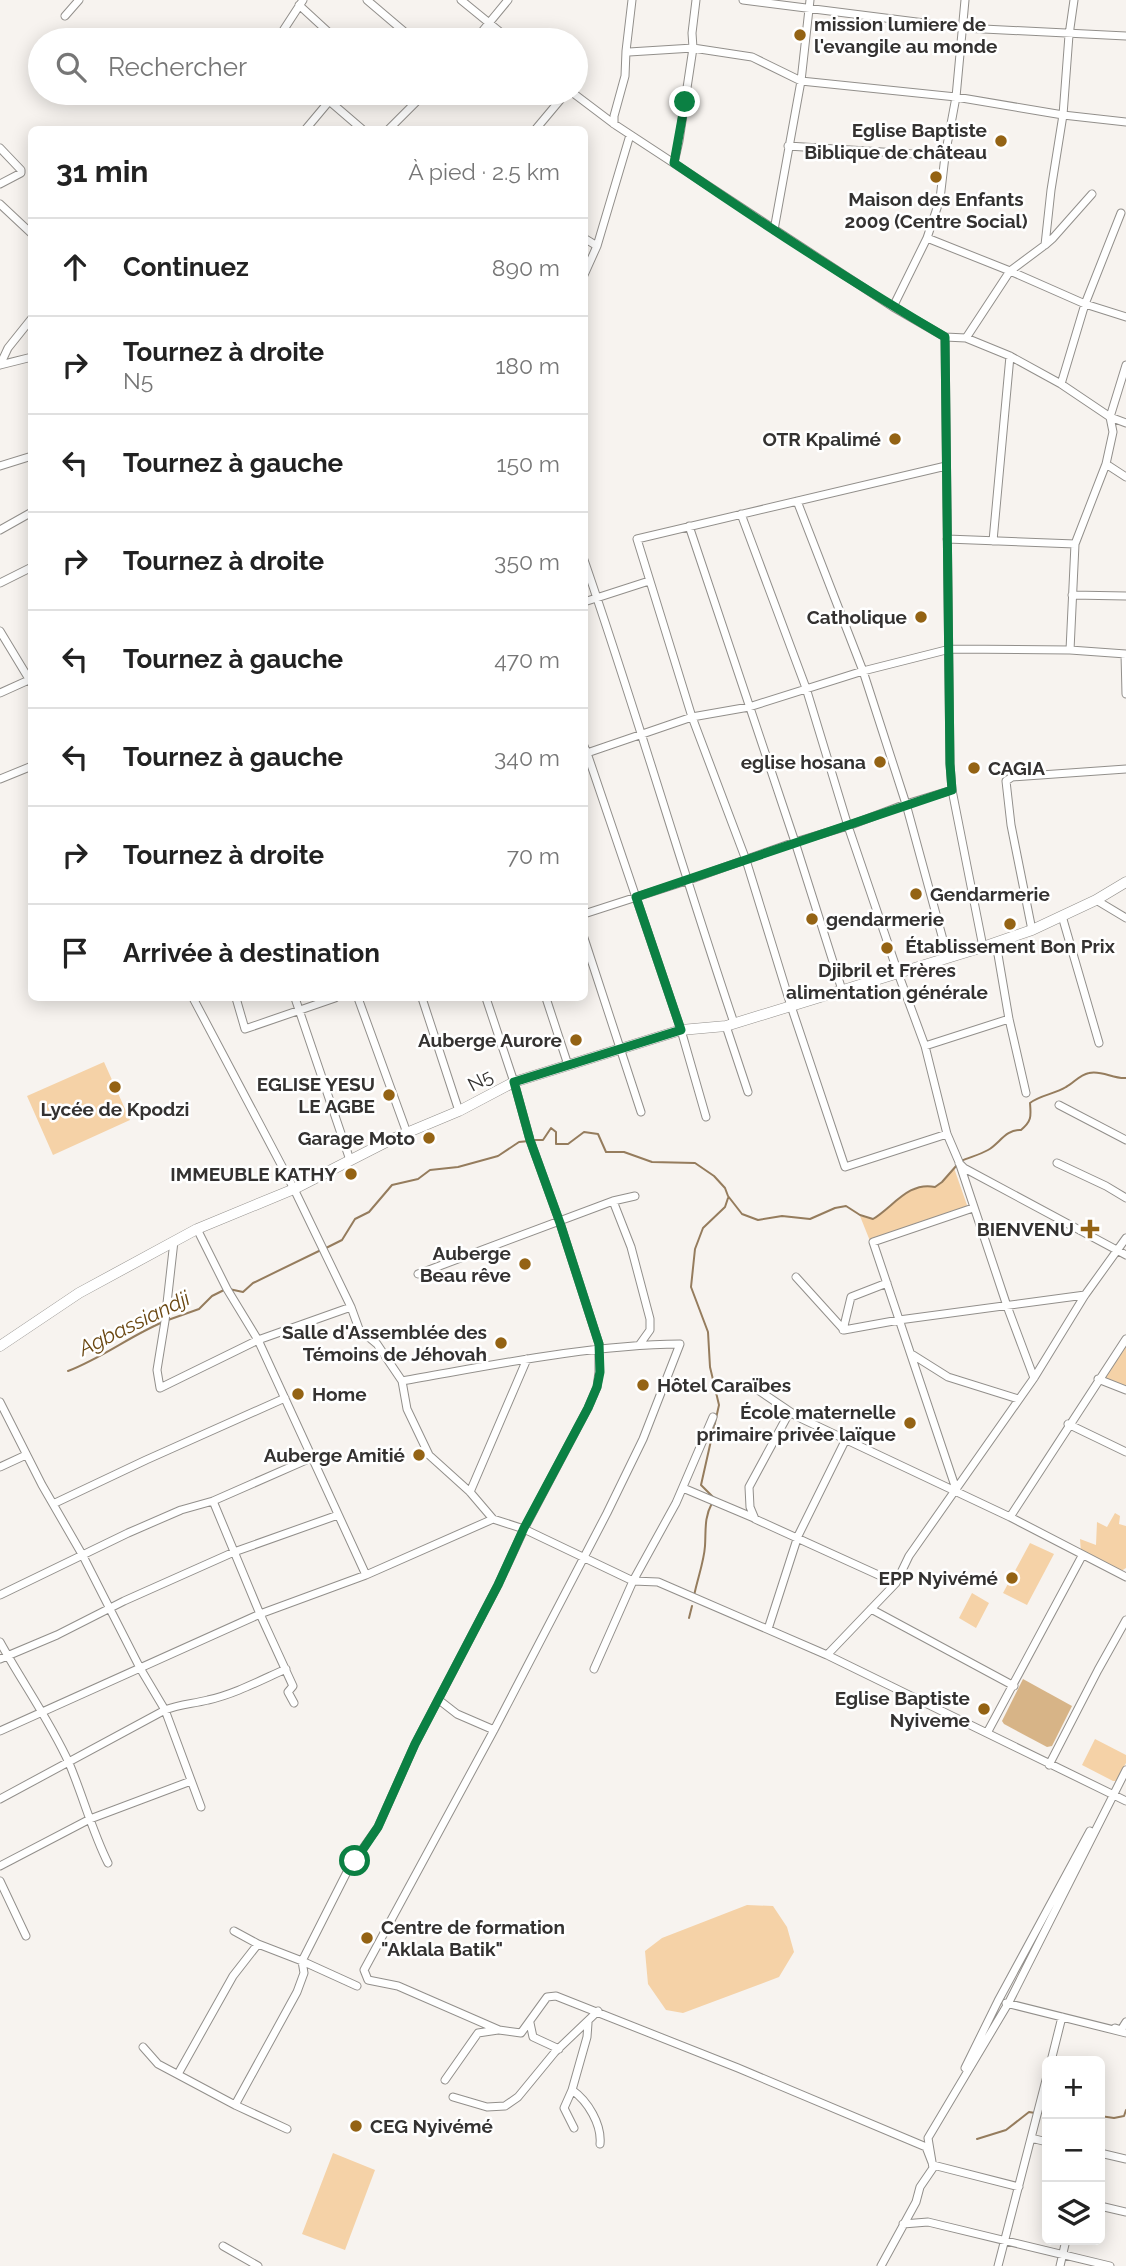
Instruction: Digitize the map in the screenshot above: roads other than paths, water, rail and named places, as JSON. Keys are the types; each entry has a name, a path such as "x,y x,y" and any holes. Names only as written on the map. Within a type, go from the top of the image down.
{"main road":[{"name":"N5","path":"0,1346 79,1293 197,1229 294,1189 514,1082 681,1030 730,1024 984,947 1032,930 1096,900 1126,882"}],"street":[{"path":"65,16 79,0"},
{"path":"367,0 400,28"},
{"path":"461,0 495,28"},
{"path":"486,28 508,0"},
{"path":"614,124 625,76 632,0"},
{"path":"674,163 693,48 696,0"},
{"path":"743,0 809,4 964,28 1126,36"},
{"path":"893,307 926,238 940,199 956,97 965,0"},
{"path":"1045,245 1063,116 1074,0"},
{"path":"285,28 301,3 325,28"},
{"path":"774,230 801,81 809,4"},
{"path":"626,51 693,48 752,57 801,81 956,97 1063,116 1126,122"},
{"path":"588,104 630,135 893,307 945,337 966,338 1010,356 1060,384 1110,417 1126,423"},
{"path":"308,126 327,105"},
{"path":"335,105 358,126"},
{"path":"392,126 412,105"},
{"path":"538,126 556,105"},
{"path":"588,266 597,246 630,135"},
{"path":"788,146 945,156"},
{"path":"0,148 22,170 0,184"},
{"path":"966,338 1010,271 1054,238 1092,194"},
{"path":"0,204 28,230"},
{"path":"1060,384 1085,304 1121,213"},
{"path":"926,238 1085,304 1126,317"},
{"path":"588,240 597,246"},
{"path":"28,323 8,348 0,365 28,358"},
{"path":"945,337 950,764 952,790 984,947"},
{"path":"993,541 1010,356"},
{"path":"1070,650 1075,544 1106,464 1113,432 1110,417 1126,365"},
{"path":"0,466 28,457"},
{"path":"1106,464 1126,477"},
{"path":"946,466 637,539 692,717 746,860 845,1167 947,1134"},
{"path":"797,500 863,671 906,804 948,958"},
{"path":"0,530 28,514"},
{"path":"741,514 806,688 848,827 925,1046 947,1134 1034,1378"},
{"path":"689,526 842,990"},
{"path":"947,539 1075,544"},
{"path":"0,583 28,569"},
{"path":"588,570 642,733 748,1092"},
{"path":"588,601 649,581"},
{"path":"1072,595 1126,596"},
{"path":"0,631 28,676"},
{"path":"588,750 692,717 749,707 863,671 950,649 1070,650 1125,654 1126,694"},
{"path":"0,693 28,682"},
{"path":"588,760 681,1030 706,1116"},
{"path":"0,779 28,768"},
{"path":"1032,930 1011,825 1006,781 1012,778 1126,769"},
{"path":"588,913 952,790"},
{"path":"1096,900 1126,918"},
{"path":"1062,916 1099,1043"},
{"path":"996,943 1009,1019 1026,1093"},
{"path":"588,950 642,1112"},
{"path":"195,1001 294,1189 359,1329 377,1344 402,1381 407,1409 429,1455 470,1492 493,1519 524,1528 633,1581 658,1582 768,1629 827,1655 1049,1765 1126,1795"},
{"path":"237,1001 245,1029 327,1001"},
{"path":"296,1001 350,1160"},
{"path":"359,1001 407,1133"},
{"path":"423,1001 459,1111"},
{"path":"235,2105 297,1992 304,1973 302,1961 349,1868 378,1827 415,1744 597,1387 600,1372 599,1349 487,1001"},
{"path":"546,1001 568,1065"},
{"path":"925,1046 1009,1019"},
{"path":"1059,1105 1126,1140"},
{"path":"959,1162 964,1168 1126,1255"},
{"path":"1057,1163 1126,1198"},
{"path":"418,1275 613,1201 635,1196"},
{"path":"613,1201 631,1247 650,1319 650,1329 640,1344"},
{"path":"955,1490 873,1242 973,1208"},
{"path":"197,1229 227,1289 258,1340 366,1576"},
{"path":"827,1655 896,1583 909,1556 1034,1378 1085,1295 1126,1238"},
{"path":"174,1241 157,1370 160,1388 258,1340 351,1307"},
{"path":"796,1277 843,1330"},
{"path":"843,1330 851,1297 887,1283"},
{"path":"843,1330 1085,1295"},
{"path":"1010,1517 1068,1424 1126,1339"},
{"path":"402,1381 599,1349 640,1344 680,1344 643,1439 494,1730 364,1970 368,1980 398,1986 499,2030 521,2033 551,1995 598,2011 926,2147 933,2165 1019,2187"},
{"path":"912,1355 948,1377 1018,1399"},
{"path":"470,1492 527,1359"},
{"path":"1098,1379 1126,1390"},
{"path":"752,1386 789,1413 955,1490 1126,1576"},
{"path":"53,1504 285,1398"},
{"path":"0,1402 164,1710 201,1807"},
{"path":"755,1519 750,1507 749,1487 789,1413"},
{"path":"594,1669 633,1581 683,1488 713,1417"},
{"path":"1068,1424 1126,1452"},
{"path":"768,1629 798,1536 845,1441"},
{"path":"0,1467 26,1455"},
{"path":"0,1595 128,1533 181,1510 213,1501 311,1458"},
{"path":"683,1488 798,1536 896,1583"},
{"path":"213,1501 293,1686 288,1692 294,1703"},
{"path":"3,1656 57,1635 234,1552 338,1514"},
{"path":"0,1731 260,1614 366,1576 493,1519"},
{"path":"987,1733 1082,1556"},
{"path":"871,1609 1014,1686"},
{"path":"1049,1765 1126,1619"},
{"path":"0,1642 3,1656 42,1712 68,1761 95,1836 108,1863"},
{"path":"0,1799 164,1710 182,1703 235,1692 286,1669"},
{"path":"439,1700 457,1714 494,1730"},
{"path":"883,2266 916,2202 920,2187 933,2168 928,2138 1009,2002 1126,1764"},
{"path":"926,2147 998,2001 1126,1770"},
{"path":"0,1866 90,1819 191,1782"},
{"path":"1113,1791 1126,1801"},
{"path":"0,1881 26,1936"},
{"path":"234,1931 357,1986"},
{"path":"178,2074 233,1976 258,1944"},
{"path":"998,2001 1126,2033"},
{"path":"1009,2002 1121,2030 1126,2022"},
{"path":"453,2097 487,2107 505,2106 518,2097 559,2049 598,2011"},
{"path":"1052,2056 1062,2017"},
{"path":"574,2128 564,2108 587,2038 588,2022"},
{"path":"530,2023 533,2037 559,2049"},
{"path":"445,2080 478,2034 499,2030"},
{"path":"143,2048 158,2064 287,2129"},
{"path":"572,2090 582,2096 589,2106 600,2134 600,2144"},
{"path":"998,2266 1042,2095"},
{"path":"1031,2138 1042,2141"},
{"path":"1105,2154 1126,2159"},
{"path":"1105,2207 1126,2213"},
{"path":"883,2266 904,2223 928,2222 1110,2266"},
{"path":"1059,2266 1065,2245"},
{"path":"223,2246 258,2266"}],"waterway":[{"name":"Agbassiandji","path":"961,1161 988,1150 1007,1134 1021,1130 1030,1118 1030,1103 1062,1089 1082,1075 1098,1073 1126,1078"},
{"name":"Agbassiandji","path":"534,1140 543,1140 551,1128 556,1132 556,1144 568,1144 584,1132 598,1134 606,1152 624,1152 652,1162 695,1163 714,1176 742,1214 758,1220 782,1216 810,1219 846,1206 873,1219 909,1191 926,1186 935,1187 957,1165"},
{"name":"Agbassiandji","path":"326,1248 342,1240 355,1219 369,1212 392,1185 418,1179 430,1170 458,1167 498,1156 519,1142 529,1141"},
{"path":"714,1498 701,1485 719,1405 710,1367 708,1332 691,1287 695,1249 703,1228 725,1207 728,1198"},
{"name":"Agbassiandji","path":"229,1289 243,1292 253,1283 321,1250"},
{"name":"Agbassiandji","path":"168,1320 199,1309 212,1296 224,1290"},
{"name":"Agbassiandji","path":"68,1371 163,1322"},
{"path":"694,1596 712,1503"},
{"path":"689,1618 692,1606"},
{"path":"1105,2117 1124,2116 1126,2110"},
{"path":"977,2139 1006,2130 1029,2112 1035,2113"}],"place":[{"name":"mission lumiere de l'evangile au monde","path":"800,35"},
{"name":"Eglise Baptiste Biblique de château","path":"1001,141"},
{"name":"Maison des Enfants 2009 (Centre Social)","path":"936,177"},
{"name":"OTR Kpalimé","path":"895,439"},
{"name":"Catholique","path":"921,617"},
{"name":"eglise hosana","path":"880,762"},
{"name":"CAGIA","path":"974,768"},
{"name":"Gendarmerie","path":"916,894"},
{"name":"gendarmerie","path":"812,919"},
{"name":"Établissement Bon Prix","path":"1010,924"},
{"name":"Djibril et Frères alimentation générale","path":"887,948"},
{"name":"Auberge Aurore","path":"576,1040"},
{"name":"Lycée de Kpodzi","path":"115,1087"},
{"name":"EGLISE YESU LE AGBE","path":"389,1095"},
{"name":"Garage Moto","path":"429,1138"},
{"name":"IMMEUBLE KATHY","path":"351,1174"},
{"name":"BIENVENU","path":"1090,1229"},
{"name":"Auberge Beau rêve","path":"525,1264"},
{"name":"Salle d'Assemblée des Témoins de Jéhovah","path":"501,1343"},
{"name":"Hôtel Caraïbes","path":"643,1385"},
{"name":"Home","path":"298,1394"},
{"name":"École maternelle primaire privée laïque","path":"910,1423"},
{"name":"Auberge Amitié","path":"419,1455"},
{"name":"EPP Nyivémé","path":"1012,1578"},
{"name":"Eglise Baptiste Nyiveme","path":"984,1709"},
{"name":"Centre de formation \"Aklala Batik\"","path":"367,1938"},
{"name":"CEG Nyivémé","path":"356,2126"}]}
